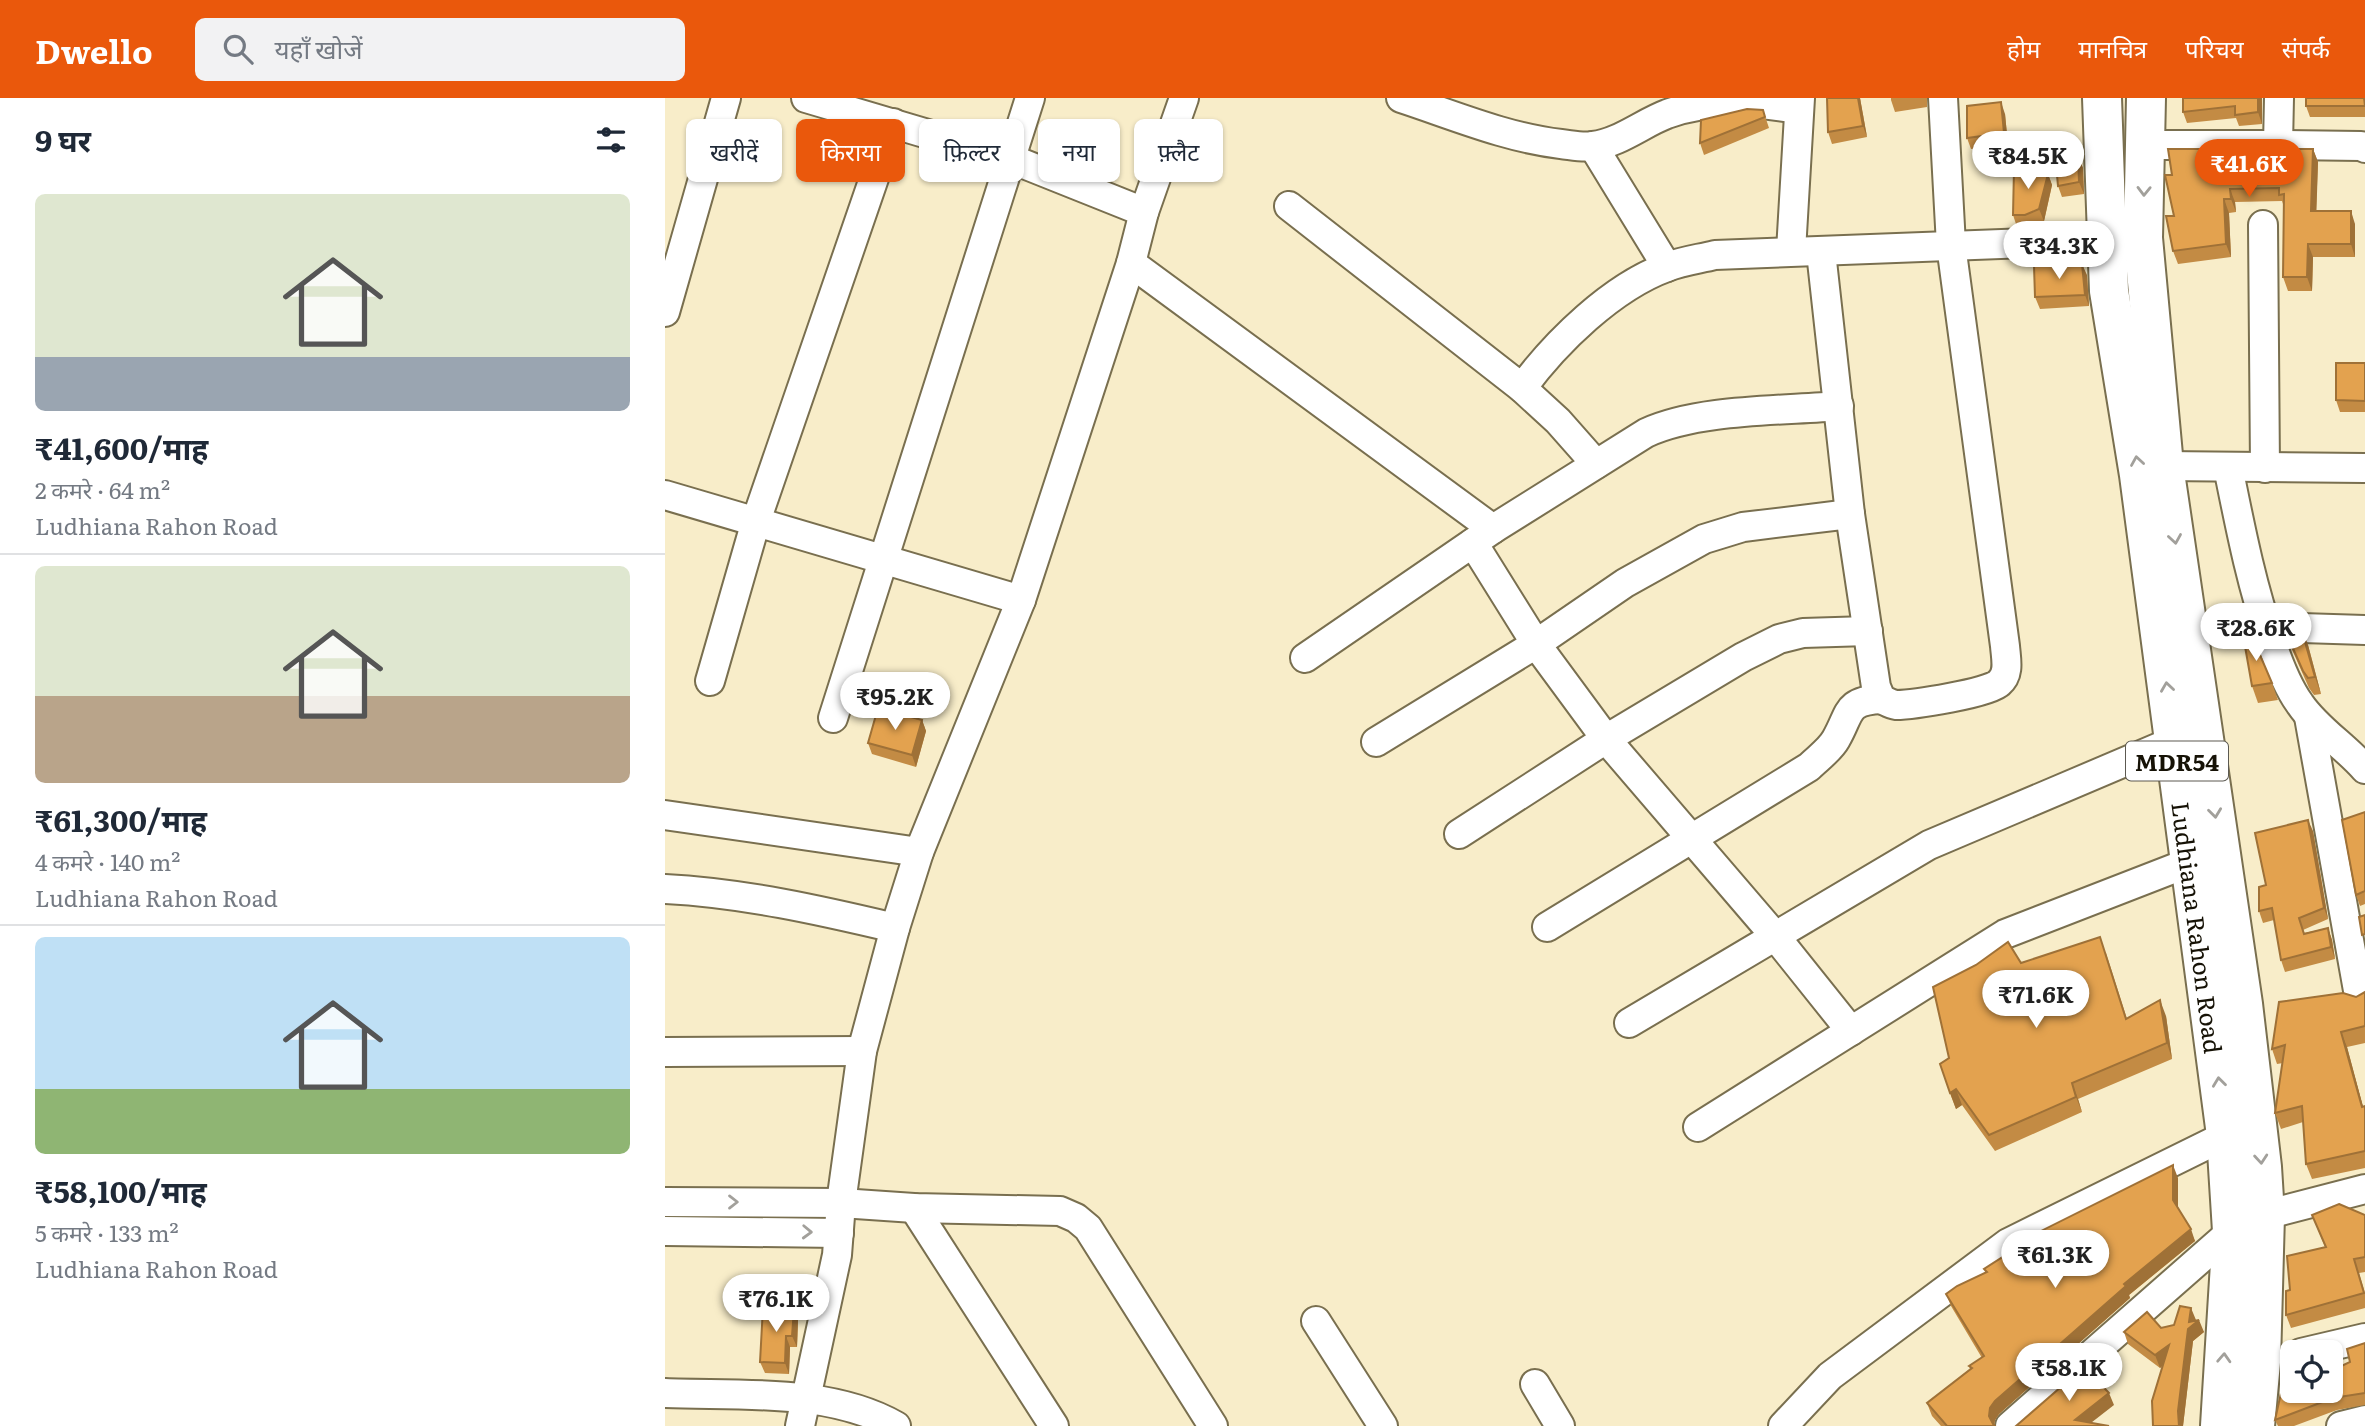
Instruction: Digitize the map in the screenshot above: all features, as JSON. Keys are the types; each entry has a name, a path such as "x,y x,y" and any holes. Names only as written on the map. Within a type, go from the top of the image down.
{"main road":[{"name":"Ludhiana Rahon Road","path":"2102,98 2109,291 2139,475 2174,741 2205,856"},
{"name":"Ludhiana Rahon Road","path":"2146,98 2143,239 2164,466 2201,711 2205,856 2242,1127 2248,1223 2277,1358 2255,1426"},
{"name":"Ludhiana Rahon Road","path":"2220,1426 2248,1223"}],"street":[{"path":"665,312 726,98"},
{"path":"806,98 879,119"},
{"path":"1023,119 1030,98"},
{"path":"800,1426 837,1255 841,1203 862,1051 895,928 919,852 1021,600 1131,263 1144,212 1184,98"},
{"path":"1401,98 1534,141 1593,146 1613,141 1668,113 1698,104 1722,100 1800,104 1791,251"},
{"path":"1547,928 1809,766 1836,740 1844,720 1853,707 1863,700 1881,699 1893,705 1915,704 1974,693 1998,685 2007,672 1951,245 1944,98"},
{"path":"2278,145 2279,98"},
{"path":"2145,145 2365,148"},
{"path":"1593,146 1667,267"},
{"path":"1024,164 1144,212"},
{"path":"710,681 756,521 873,182"},
{"path":"832,719 1002,182"},
{"path":"1289,206 1522,387 1558,421 1595,464"},
{"path":"2263,225 2265,468"},
{"path":"1522,387 1541,362 1581,321 1635,283 1667,267 1715,256 1791,251 2106,240"},
{"path":"1821,251 1850,514 1876,687 1881,699"},
{"path":"1131,263 1483,536 1536,643 1606,739 1775,936 1851,1031"},
{"path":"1305,658 1483,536 1622,447 1667,424 1702,417 1839,406"},
{"path":"2164,466 2365,468"},
{"path":"2228,467 2245,551 2279,664 2298,702 2309,717 2350,751 2365,769"},
{"path":"665,495 1021,600"},
{"path":"1376,742 1536,643 1626,583 1704,539 1742,527 1850,514"},
{"path":"2266,627 2365,630"},
{"path":"1459,834 1606,739 1743,657 1779,639 1803,633 1868,631"},
{"path":"2309,717 2359,996"},
{"path":"1629,1023 1929,845 2174,741"},
{"path":"665,815 919,852"},
{"path":"1699,1127 2005,934 2205,856"},
{"path":"665,889 709,891 810,908 895,928"},
{"path":"665,1052 862,1051"},
{"path":"1783,1426 1830,1376 2008,1243 2242,1127"},
{"path":"2010,1426 2248,1223 2365,1189"},
{"path":"665,1202 841,1203 914,1208 1060,1211 1076,1218 1088,1228 1213,1426"},
{"path":"914,1208 1054,1426"},
{"path":"665,1231 839,1233"},
{"path":"1316,1321 1383,1426"},
{"path":"2343,1343 2365,1338"},
{"path":"1535,1384 1560,1426"},
{"path":"665,1393 807,1398 874,1413 896,1426"},
{"path":"2341,1426 2365,1420"}],"building":[{"path":"1827,98 1858,98 1863,126 1828,132"},
{"path":"2183,98 2258,98 2258,112 2235,115 2235,106 2183,112"},
{"path":"2306,98 2364,98 2365,106 2306,106"},
{"path":"2001,102 2004,133 1967,138 1967,106"},
{"path":"1747,109 1763,110 1765,117 1700,143 1701,120"},
{"path":"2168,149 2313,149 2311,211 2351,211 2351,244 2308,244 2307,277 2283,277 2284,194 2279,195 2279,188 2230,189 2231,199 2224,199 2226,244 2173,251 2166,216 2174,216 2165,175 2172,175"},
{"path":"2055,153 2078,157 2079,182 2058,186"},
{"path":"2014,169 2048,174 2039,209 2025,215 2013,215"},
{"path":"2082,264 2085,295 2035,297 2034,266"},
{"path":"2336,363 2365,363 2365,401 2336,400"},
{"path":"2284,628 2301,628 2315,677 2308,678 2303,671"},
{"path":"2251,634 2272,683 2252,686 2243,635"},
{"path":"878,708 922,720 912,755 868,743"},
{"path":"2365,812 2365,891 2356,895 2342,820"},
{"path":"2308,820 2324,908 2299,918 2304,934 2328,928 2331,947 2281,960 2272,908 2259,911 2259,887 2266,885 2255,833"},
{"path":"2365,915 2365,934 2362,935 2359,917"},
{"path":"2100,937 2126,1019 2160,1000 2167,1043 2072,1083 2076,1097 1989,1135 1956,1089 1950,1093 1940,1064 1949,1058 1933,987 1976,965 2008,942 2021,963"},
{"path":"2365,992 2365,1026 2341,1032 2362,1107 2365,1106 2365,1151 2306,1164 2302,1106 2275,1113 2285,1045 2272,1049 2279,1002 2343,993 2356,997"},
{"path":"2173,1165 2173,1200 2191,1229 2124,1284 2126,1286 1995,1401 1989,1416 1995,1426 1947,1426 1927,1403 1984,1356 1946,1294 1987,1272 1984,1269 2018,1247 2015,1244"},
{"path":"2339,1204 2365,1215 2365,1257 2354,1259 2364,1293 2286,1315 2286,1291 2290,1290 2287,1256 2326,1247 2312,1215"},
{"path":"2180,1306 2191,1308 2189,1322 2199,1320 2188,1329 2178,1411 2179,1426 2153,1426 2152,1401 2169,1345 2155,1355 2124,1332 2147,1312 2161,1328 2174,1325"},
{"path":"763,1307 794,1309 792,1336 786,1336 785,1363 760,1362"},
{"path":"2365,1343 2365,1393 2343,1396 2343,1365 2350,1362 2347,1349"},
{"path":"2084,1367 2109,1393 2075,1420 2109,1426 2016,1426"},
{"path":"2280,1398 2280,1403 2320,1403 2275,1420"}]}
